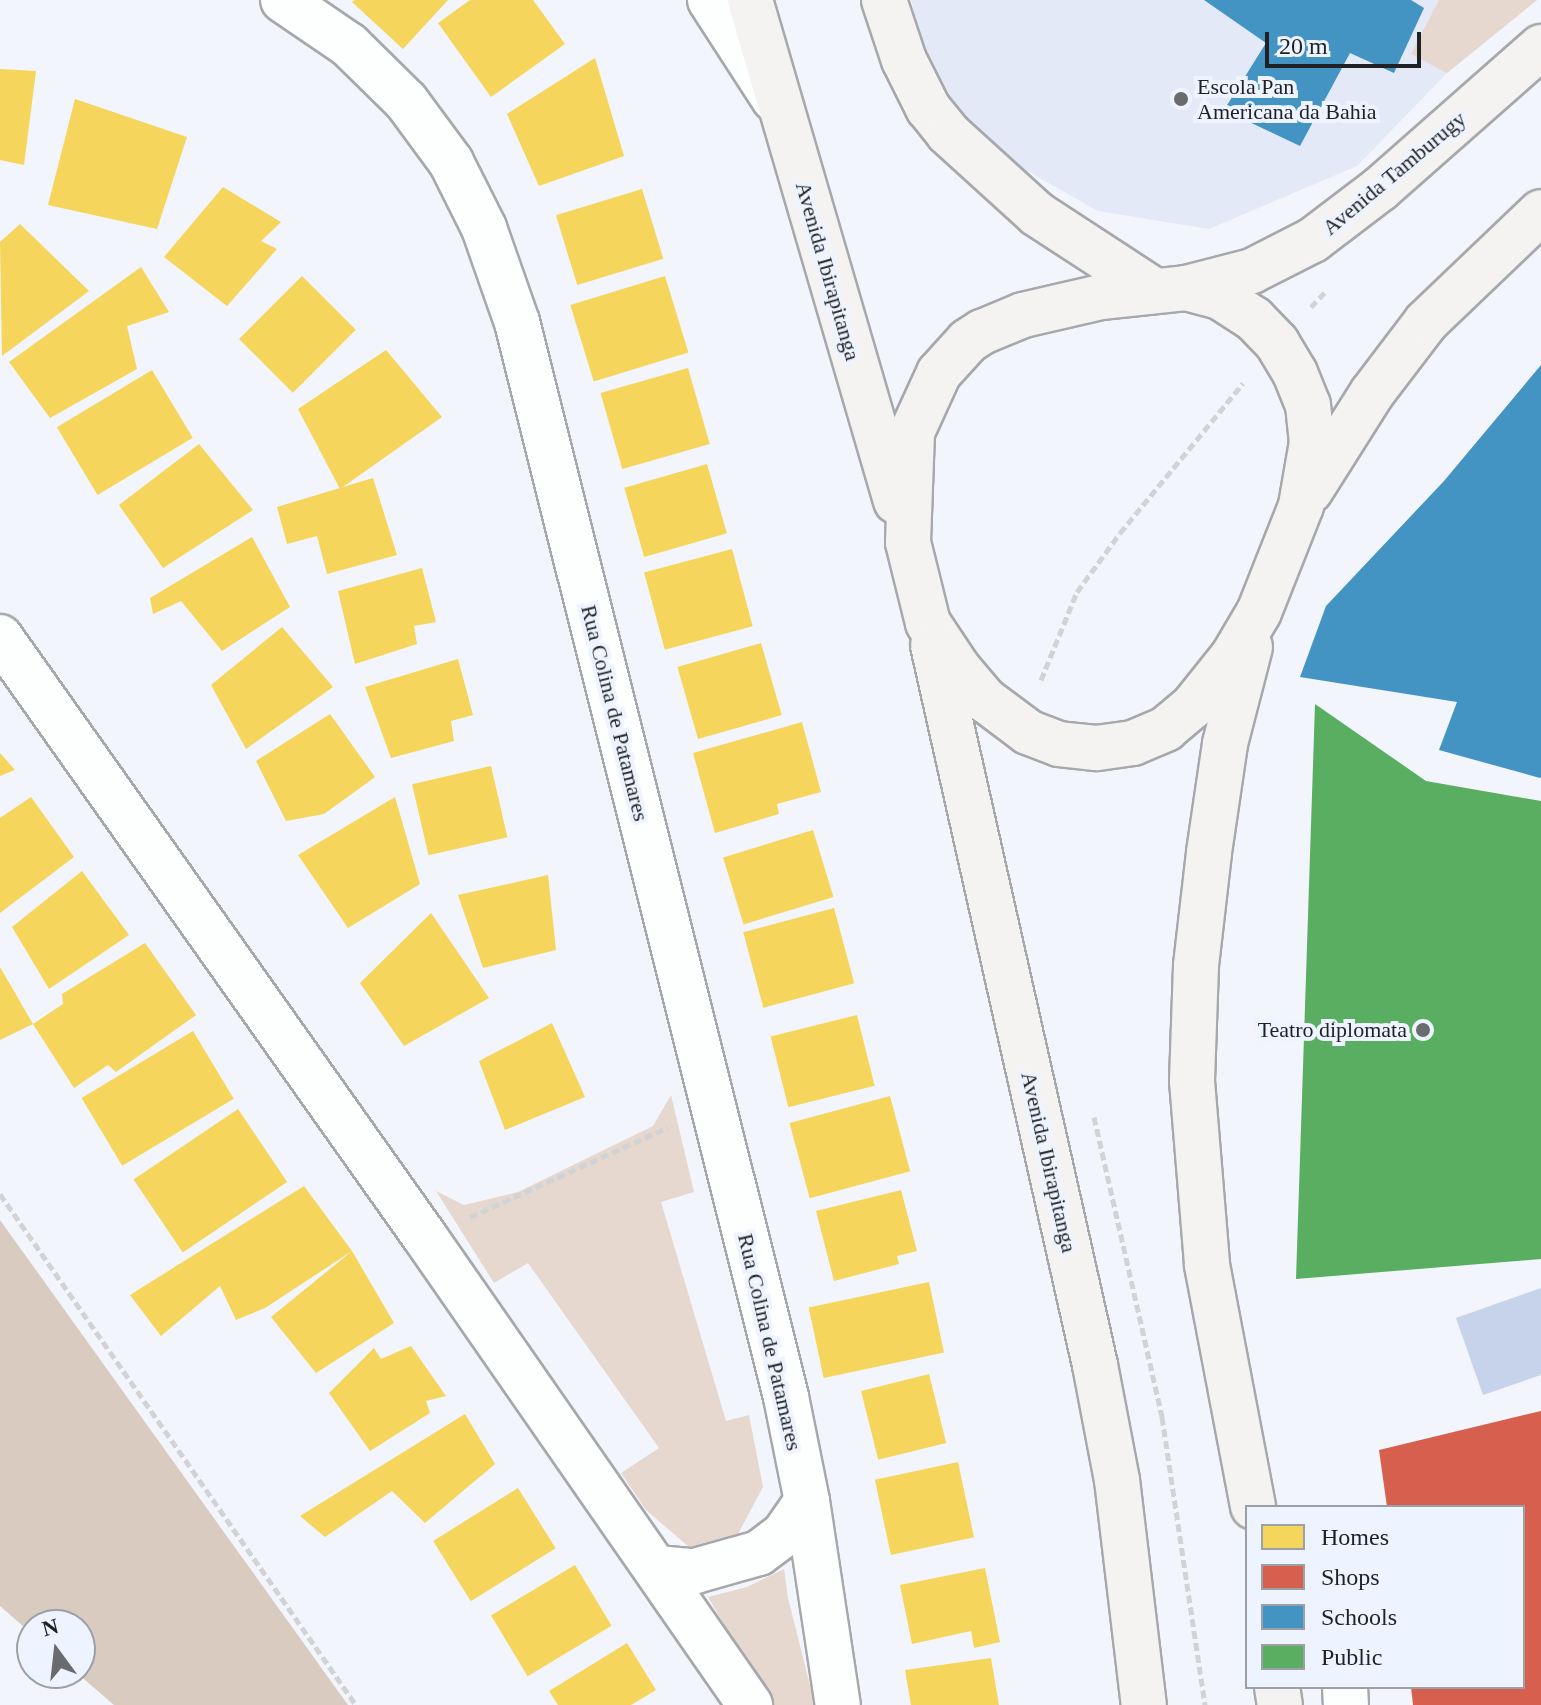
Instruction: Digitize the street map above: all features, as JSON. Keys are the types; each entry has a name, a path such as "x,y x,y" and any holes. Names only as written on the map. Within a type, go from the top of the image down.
{"main road":[{"name":"Avenida Ibirapitanga","path":"750,0 908,542 928,623 1095,1365 1117,1480 1144,1705"},
{"path":"884,0 910,72 928,108 948,133 1037,214 1169,288 1220,297 1254,319 1277,343 1295,373 1308,405 1312,442 1301,506"},
{"name":"Avenida Tamburugy","path":"908,542 912,432 928,393 954,354 982,332 1023,315 1252,271 1313,240 1380,189 1541,47"},
{"path":"1253,1505 1207,1265 1192,1081 1196,966 1225,744 1259,612 1301,506 1372,393 1426,322 1541,212"},
{"path":"928,623 971,685 1002,715 1059,744 1096,748 1143,739 1180,719 1210,688 1259,612"}],"street":[{"name":"Rua Colina de Patamares","path":"283,0 349,45 406,101 451,162 484,228 517,322 786,1397 807,1501 838,1705"},
{"path":"710,0 780,107"},
{"path":"0,637 425,1237 750,1705"},
{"path":"657,1568 695,1571 759,1553 784,1534 807,1501"}],"path":[{"path":"425,1237 713,1107"},
{"path":"0,1194 356,1705"}],"shaded area":[{"name":"Escola Pan Americana da Bahia","path":"911,0 1537,0 1447,73 1357,166 1209,229 1098,211 946,125"},
{"path":"1439,0 1537,0 1447,73 1411,54"},
{"path":"671,1095 694,1192 661,1202 726,1421 749,1415 763,1487 738,1534 689,1547 646,1510 621,1473 659,1448 528,1263 494,1283 436,1191 464,1205 518,1192 653,1126"},
{"path":"0,1220 348,1705 114,1705 96,1689 96,1609 16,1609 16,1620 0,1606"},
{"path":"784,1569 788,1598 815,1705 771,1705 708,1597 747,1587"}],"water":[{"path":"1541,1288 1541,1375 1483,1395 1456,1318"}],"building: Homes":[{"path":"448,0 403,49 352,2"},
{"path":"470,0 533,0 565,44 491,97 438,23"},
{"path":"595,58 624,156 539,186 507,114"},
{"path":"0,69 36,71 24,165 0,160"},
{"path":"75,99 187,137 157,229 48,205"},
{"path":"223,187 281,222 261,241 277,249 227,306 164,257"},
{"path":"642,189 663,259 577,285 556,215"},
{"path":"20,224 89,291 2,356 0,242"},
{"path":"141,267 169,312 127,326 137,369 50,418 9,362"},
{"path":"302,276 356,330 293,393 239,339"},
{"path":"665,276 688,353 594,381 570,305"},
{"path":"386,350 442,417 340,489 298,409"},
{"path":"688,368 710,444 622,469 601,393"},
{"path":"152,370 193,438 98,495 57,427"},
{"path":"199,444 253,510 163,568 119,505"},
{"path":"707,464 727,533 644,557 624,488"},
{"path":"373,478 397,555 327,574 317,536 287,544 277,507"},
{"path":"252,537 290,607 222,651 181,601 153,614 150,598"},
{"path":"732,549 753,626 665,650 644,573"},
{"path":"422,568 436,622 414,626 417,644 355,664 338,591"},
{"path":"282,627 333,687 246,749 211,685"},
{"path":"761,643 782,715 698,739 677,667"},
{"path":"458,659 473,715 451,721 454,741 391,758 365,687"},
{"path":"330,714 375,777 324,814 286,821 256,761"},
{"path":"802,722 821,792 777,804 779,814 715,833 693,753"},
{"path":"0,753 15,770 0,776"},
{"path":"491,766 507,837 428,855 412,784"},
{"path":"31,797 74,857 0,913 0,818"},
{"path":"395,797 420,884 348,928 298,855"},
{"path":"813,830 833,897 744,924 723,857"},
{"path":"82,871 129,935 49,989 12,927"},
{"path":"548,875 556,950 483,968 458,895"},
{"path":"834,908 854,983 763,1008 743,932"},
{"path":"431,913 489,998 404,1046 360,983"},
{"path":"145,943 196,1015 116,1072 108,1065 74,1088 33,1024 63,1004 62,994"},
{"path":"0,967 33,1024 0,1040"},
{"path":"857,1015 875,1086 788,1107 771,1037"},
{"path":"552,1023 585,1097 505,1130 479,1061"},
{"path":"193,1031 234,1099 122,1166 82,1098"},
{"path":"890,1096 910,1171 810,1198 790,1123"},
{"path":"238,1109 287,1182 183,1252 134,1179"},
{"path":"304,1186 352,1251 265,1308 236,1320 220,1286 161,1336 130,1295"},
{"path":"901,1190 917,1251 897,1256 899,1264 834,1281 816,1211"},
{"path":"352,1251 394,1323 316,1373 271,1317"},
{"path":"929,1282 944,1352 824,1378 809,1308"},
{"path":"411,1346 446,1396 426,1401 430,1413 370,1451 329,1393 374,1348 381,1359"},
{"path":"929,1374 946,1443 878,1460 861,1391"},
{"path":"465,1414 495,1464 425,1523 392,1491 325,1537 300,1516"},
{"path":"958,1462 974,1537 891,1555 875,1480"},
{"path":"518,1488 556,1548 471,1601 433,1541"},
{"path":"575,1565 612,1626 528,1676 491,1615"},
{"path":"985,1568 1000,1642 974,1648 971,1631 912,1644 900,1585"},
{"path":"627,1643 656,1690 631,1705 558,1705 549,1691"},
{"path":"991,1658 999,1705 911,1705 905,1670"}],"building: Shops":[{"path":"1541,1411 1541,1705 1413,1705 1411,1689 1525,1689 1525,1505 1387,1505 1379,1450"}],"building: Schools":[{"path":"1204,0 1411,0 1424,8 1394,73 1350,53 1300,146 1224,110 1266,43"},
{"path":"1541,365 1540,778 1439,750 1457,702 1300,677 1326,606 1444,481"}],"building: Public":[{"name":"Teatro diplomata","path":"1315,704 1426,781 1541,801 1541,1259 1296,1279"}],"place":[{"name":"Escola Pan Americana da Bahia","path":"1181,99"},
{"name":"Teatro diplomata","path":"1423,1030"}]}
